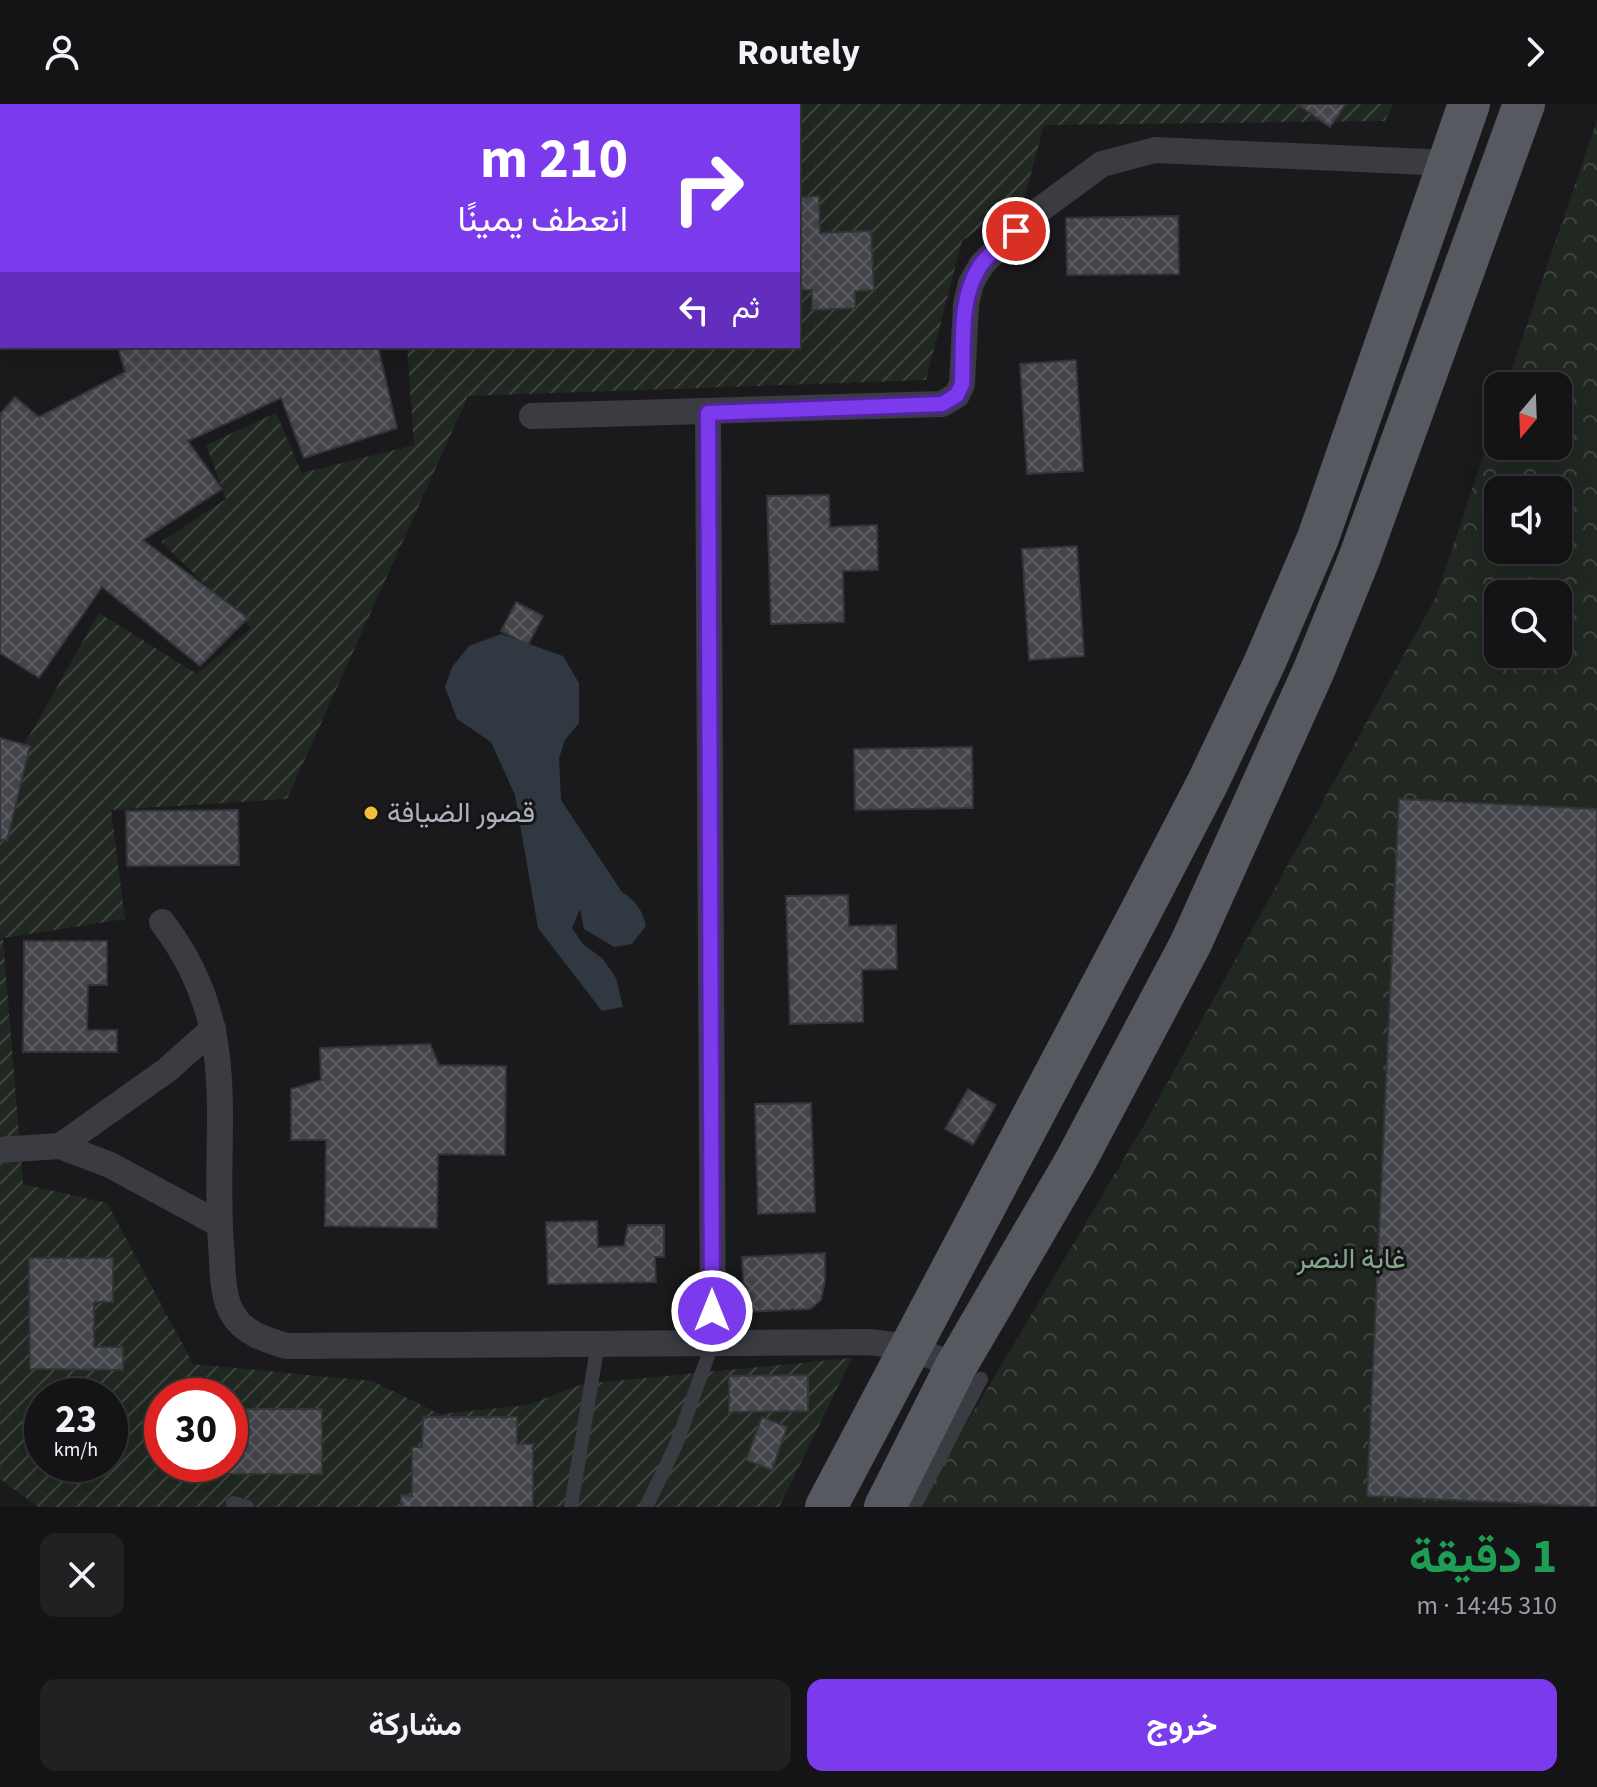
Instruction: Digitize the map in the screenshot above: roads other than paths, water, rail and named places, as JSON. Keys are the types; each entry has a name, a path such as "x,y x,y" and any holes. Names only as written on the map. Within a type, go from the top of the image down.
{"main road":[{"path":"826,1507 1207,784 1270,651 1318,538 1469,104"},
{"path":"885,1507 969,1373 1075,1162 1191,943 1314,670 1359,559 1509,109"},
{"path":"1318,538 1359,559"},
{"path":"1139,915 1191,943"}],"street":[{"path":"532,416 942,404 957,395 962,384 966,304 971,283 982,264 1034,214 1102,164 1155,150 1450,163"},
{"path":"708,413 713,1342"},
{"path":"162,922 182,948 202,988 213,1029 221,1082 219,1224 225,1294 234,1317 256,1336 286,1346 869,1342 909,1347 969,1373"},
{"path":"60,1146 167,1070 213,1029"},
{"path":"0,1150 60,1146 139,1179 219,1224"}],"lane":[{"path":"646,1507 676,1445 713,1342"},
{"path":"571,1507 598,1343"},
{"path":"914,1507 969,1373"}],"place":[{"name":"قصور الضيافة","path":"371,813"}],"park label":[{"name":"غابة النصر","path":"1351,1259"}]}
